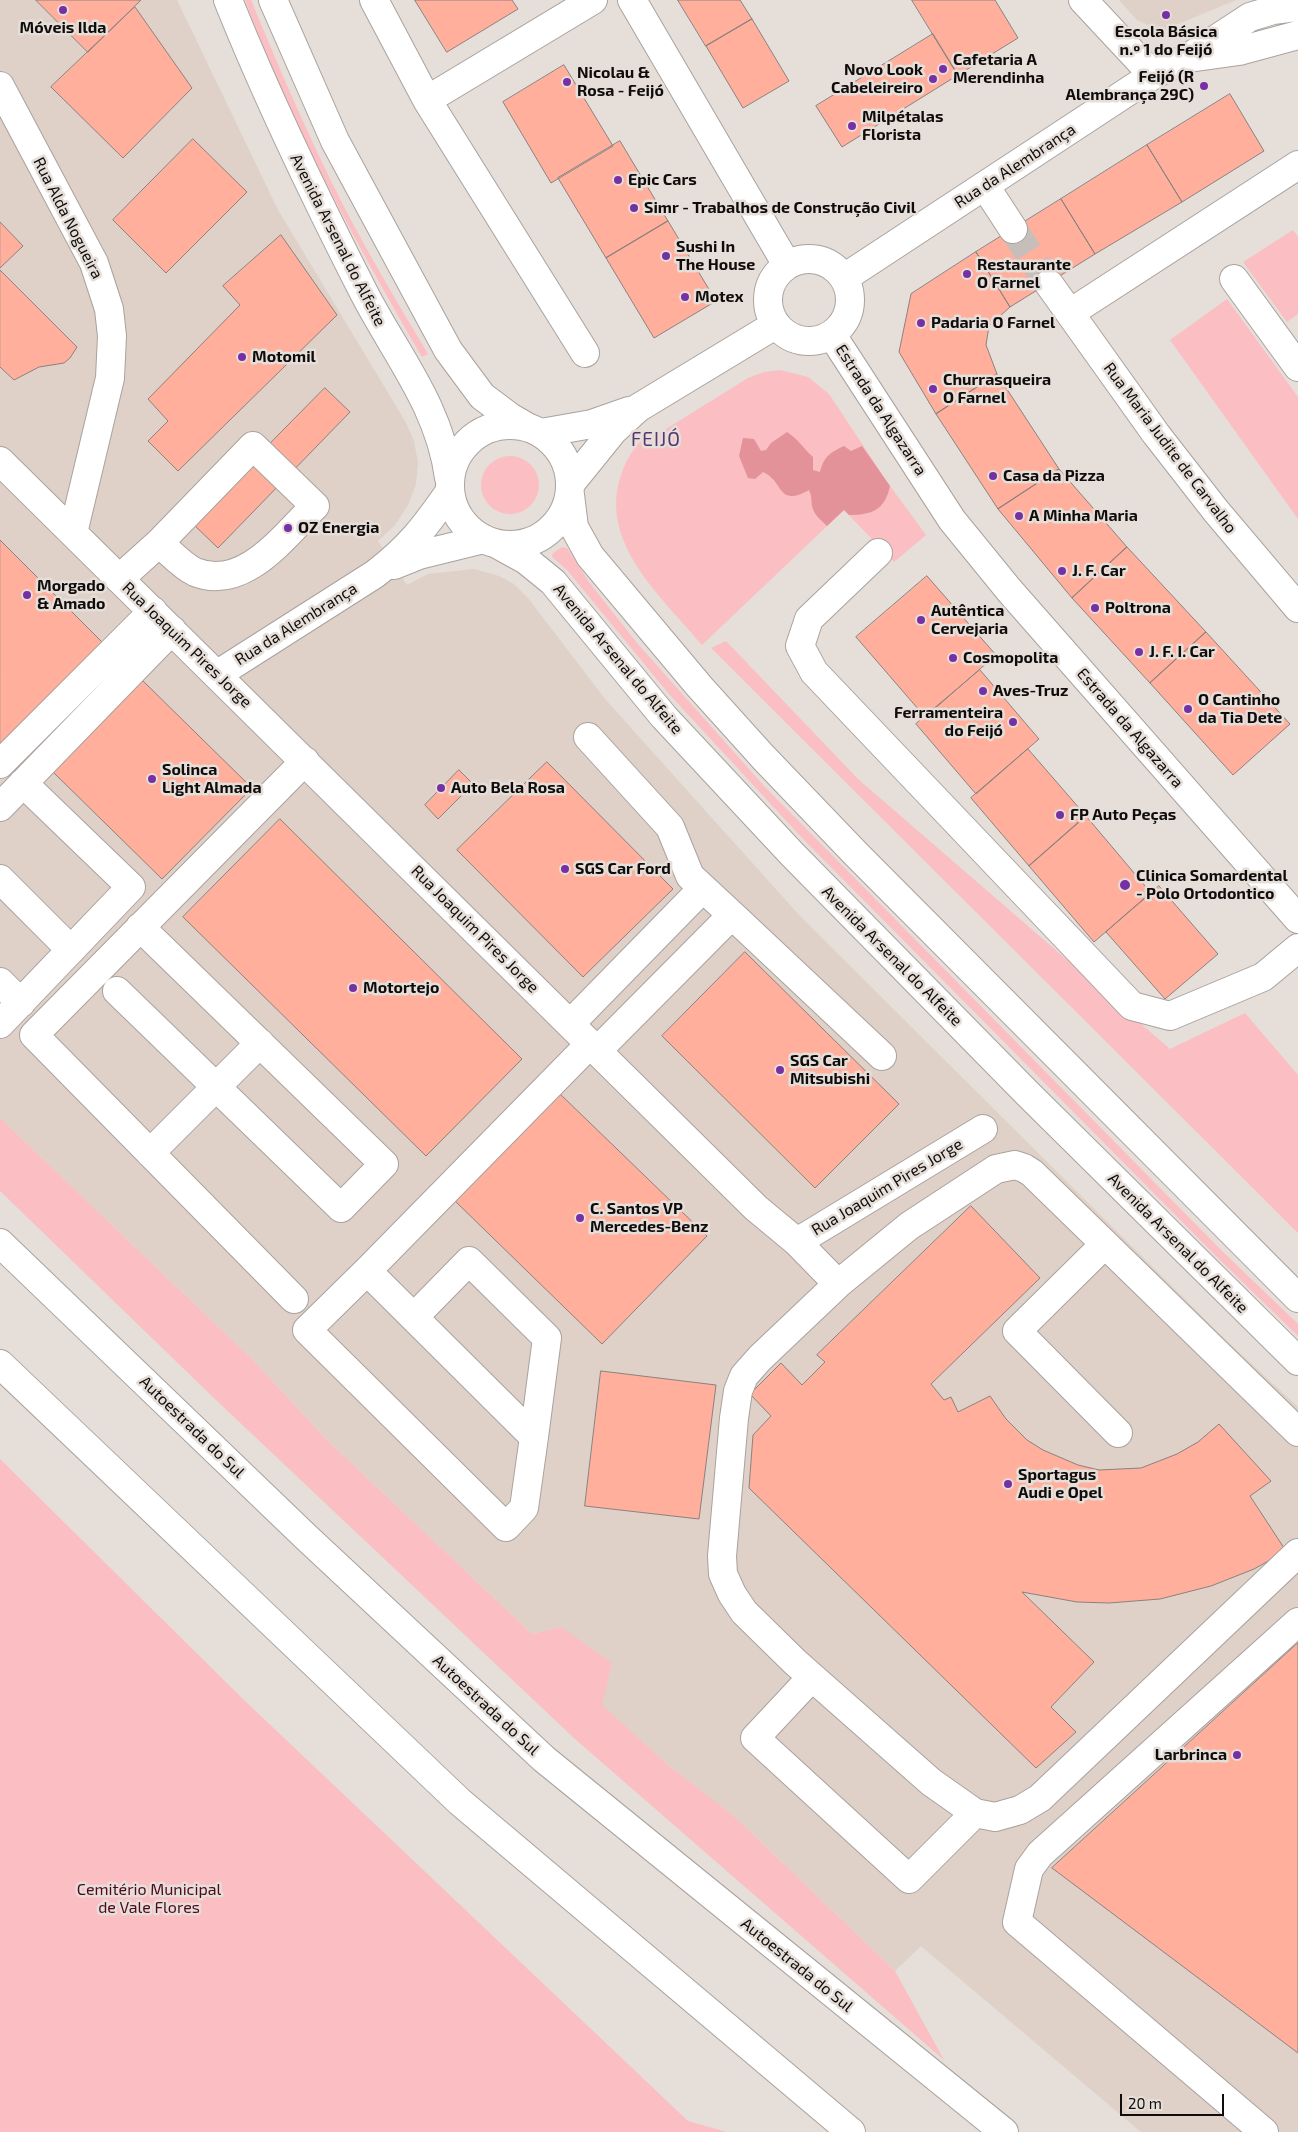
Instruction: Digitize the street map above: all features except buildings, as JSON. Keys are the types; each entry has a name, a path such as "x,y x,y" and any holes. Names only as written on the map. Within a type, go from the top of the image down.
{"main road":[{"path":"208,0 277,140 366,296"},
{"name":"Avenida Arsenal do Alfeite","path":"228,0 285,136 366,296 429,407 444,445 449,484"},
{"path":"273,0 335,141 380,229 448,350 482,396 510,417 551,440 565,460 574,527 590,556 693,679 763,757 856,854 1298,1298"},
{"path":"374,0 427,100 585,353"},
{"path":"427,100 593,0"},
{"path":"632,0 787,265"},
{"path":"1083,0 1153,76"},
{"name":"Rua da Alembrança","path":"844,278 1153,76 1189,58 1250,16 1273,10 1298,7"},
{"name":"Rua da Alembrança","path":"1189,58 1239,50 1298,35"},
{"name":"Rua Alda Nogueira","path":"0,86 94,262 109,309 112,336 110,378 73,533"},
{"path":"1070,312 1298,165"},
{"path":"985,186 1013,229"},
{"path":"799,260 818,260 835,268 844,278 850,292 850,309 844,324 832,335 817,341 802,342 787,336 774,325 769,314 767,300 770,286 776,274 787,265 799,260"},
{"path":"1234,279 1290,338 1298,367"},
{"name":"Rua Maria Judite de Carvalho","path":"1049,284 1156,434 1298,608"},
{"path":"638,408 592,424 535,430 506,425 482,432 463,448 449,484 455,509 462,521 490,542 521,544 533,541 544,535 561,518 570,489 613,431 638,408 774,325"},
{"name":"Estrada da Algazarra","path":"832,335 952,520 1009,590 1298,919"},
{"path":"119,579 159,543 253,446 315,506 258,560 234,574 215,577 194,571 159,543"},
{"name":"Rua Joaquim Pires Jorge","path":"0,461 218,674 756,1208 798,1242 983,1129"},
{"name":"Rua da Alembrança","path":"218,674 375,574 411,545 449,484"},
{"name":"Avenida Arsenal do Alfeite","path":"490,542 540,569 553,582 664,717 792,854 1028,1094 1298,1361"},
{"name":"Rua da Alembrança","path":"375,574 419,555 490,542"},
{"path":"878,552 809,619 800,646 814,672 1132,1006 1170,1016 1263,977 1298,948"},
{"path":"1,762 153,611"},
{"path":"0,807 172,630"},
{"path":"588,737 670,827 690,876 882,1056"},
{"path":"294,1298 34,1035 305,761"},
{"path":"0,1024 132,887 23,783"},
{"path":"0,879 71,950"},
{"path":"570,1024 703,888"},
{"path":"414,1317 469,1261 547,1338 524,1508 506,1527 307,1330 732,915"},
{"path":"117,991 341,1208 384,1164 140,927"},
{"path":"0,982 21,1003"},
{"path":"150,1153 260,1043"},
{"path":"1298,1432 1032,1173 1024,1168 1005,1166 969,1186 909,1226 838,1284 760,1358 744,1376 738,1391 734,1418 722,1556 723,1574 732,1594 744,1612 812,1677 931,1782 975,1813 995,1816 1020,1810 1040,1798 1298,1553"},
{"path":"798,1242 838,1284"},
{"name":"Autoestrada do Sul","path":"0,1243 306,1537 544,1760 1004,2132"},
{"path":"1105,1244 1017,1331 1118,1433"},
{"path":"366,1271 534,1436"},
{"path":"0,1364 460,1802 851,2132"},
{"path":"1264,2132 1017,1922 1028,1869 1040,1854 1298,1622"},
{"path":"812,1677 755,1738 909,1879 975,1813"}],"shaded area":[{"path":"0,0 177,0 278,210 405,421 414,441 418,463 416,484 408,505 395,525 378,541 407,585 428,574 474,569 499,576 514,584 528,598 605,699 800,916 1227,1341 1298,1407 1298,2132 1141,2132 921,1946 895,1971 735,1817 667,1764 601,1705 561,1627 532,1634 327,1440 252,1359 0,1118"},
{"name":"Escola Básica n.º 1 do Feijó","path":"1119,0 1236,0 1161,31 1137,20"},
{"path":"787,432 813,457 813,470 820,472 825,459 834,451 844,446 851,451 862,446 890,486 885,501 876,510 864,514 849,515 844,510 827,526 814,512 809,490 799,495 791,496 786,495 770,476 763,472 755,479 748,478 739,456 743,438 754,439 761,451 766,450 771,443"}],"green space":[{"path":"245,0 251,0 320,158 342,203 428,354 422,357 326,182 283,92"},
{"path":"1293,230 1298,237 1298,314 1287,322 1243,262"},
{"path":"1227,299 1298,397 1298,519 1170,340"},
{"path":"780,370 808,377 829,394 890,486 926,535 894,562 844,510 702,645 653,588 638,568 626,546 618,524 616,500 621,475 633,451 652,432 658,434 748,378 764,372"},
{"path":"510,456 521,458 531,464 537,474 539,485 537,496 531,506 521,512 510,514 499,512 489,506 483,496 481,485 483,474 489,464 499,458"},
{"path":"562,547 567,548 589,582 637,643 765,787 1222,1251 1298,1324 1298,1336 1216,1256 804,840 669,694 567,570 552,557 553,553"},
{"path":"726,641 858,779 1170,1049 1245,1013 1298,1075 1298,1233 711,648"},
{"path":"0,1118 252,1359 327,1440 532,1634 561,1627 612,1663 602,1705 667,1764 735,1817 895,1971 944,2060 575,1739 216,1400 0,1191"},
{"name":"Cemitério Municipal de Vale Flores","path":"0,1459 244,1700 688,2121 726,2132 0,2132"}],"tunnel":[{"path":"1013,229 1049,284"}],"place":[{"name":"Móveis Ilda","path":"63,10"},
{"name":"Escola Básica n.º 1 do Feijó","path":"1166,15"},
{"name":"Cafetaria A Merendinha","path":"943,69"},
{"name":"Novo Look Cabeleireiro","path":"933,79"},
{"name":"Nicolau & Rosa - Feijó","path":"567,82"},
{"name":"Feijó (R Alembrança 29C)","path":"1204,86"},
{"name":"Milpétalas Florista","path":"852,126"},
{"name":"Epic Cars","path":"618,180"},
{"name":"Simr - Trabalhos de Construção Civil","path":"634,208"},
{"name":"Sushi In The House","path":"666,256"},
{"name":"Restaurante O Farnel","path":"967,274"},
{"name":"Motex","path":"685,297"},
{"name":"Padaria O Farnel","path":"921,323"},
{"name":"Motomil","path":"242,357"},
{"name":"Churrasqueira O Farnel","path":"933,389"},
{"name":"Casa da Pizza","path":"993,476"},
{"name":"A Minha Maria","path":"1019,516"},
{"name":"OZ Energia","path":"288,528"},
{"name":"J. F. Car","path":"1062,571"},
{"name":"Morgado & Amado","path":"27,595"},
{"name":"Poltrona","path":"1095,608"},
{"name":"Autêntica Cervejaria","path":"921,620"},
{"name":"J. F. I. Car","path":"1139,652"},
{"name":"Cosmopolita","path":"953,658"},
{"name":"Aves-Truz","path":"983,691"},
{"name":"O Cantinho da Tia Dete","path":"1188,709"},
{"name":"Ferramenteira do Feijó","path":"1013,722"},
{"name":"Solinca Light Almada","path":"152,779"},
{"name":"Auto Bela Rosa","path":"441,788"},
{"name":"FP Auto Peças","path":"1060,815"},
{"name":"SGS Car Ford","path":"565,869"},
{"name":"Clinica Somardental - Polo Ortodontico","path":"1125,885"},
{"name":"Motortejo","path":"353,988"},
{"name":"SGS Car Mitsubishi","path":"780,1070"},
{"name":"C. Santos VP Mercedes-Benz","path":"580,1218"},
{"name":"Sportagus Audi e Opel","path":"1008,1484"},
{"name":"Larbrinca","path":"1237,1755"}],"district":[{"name":"FEIJÓ","path":"656,440"}]}
